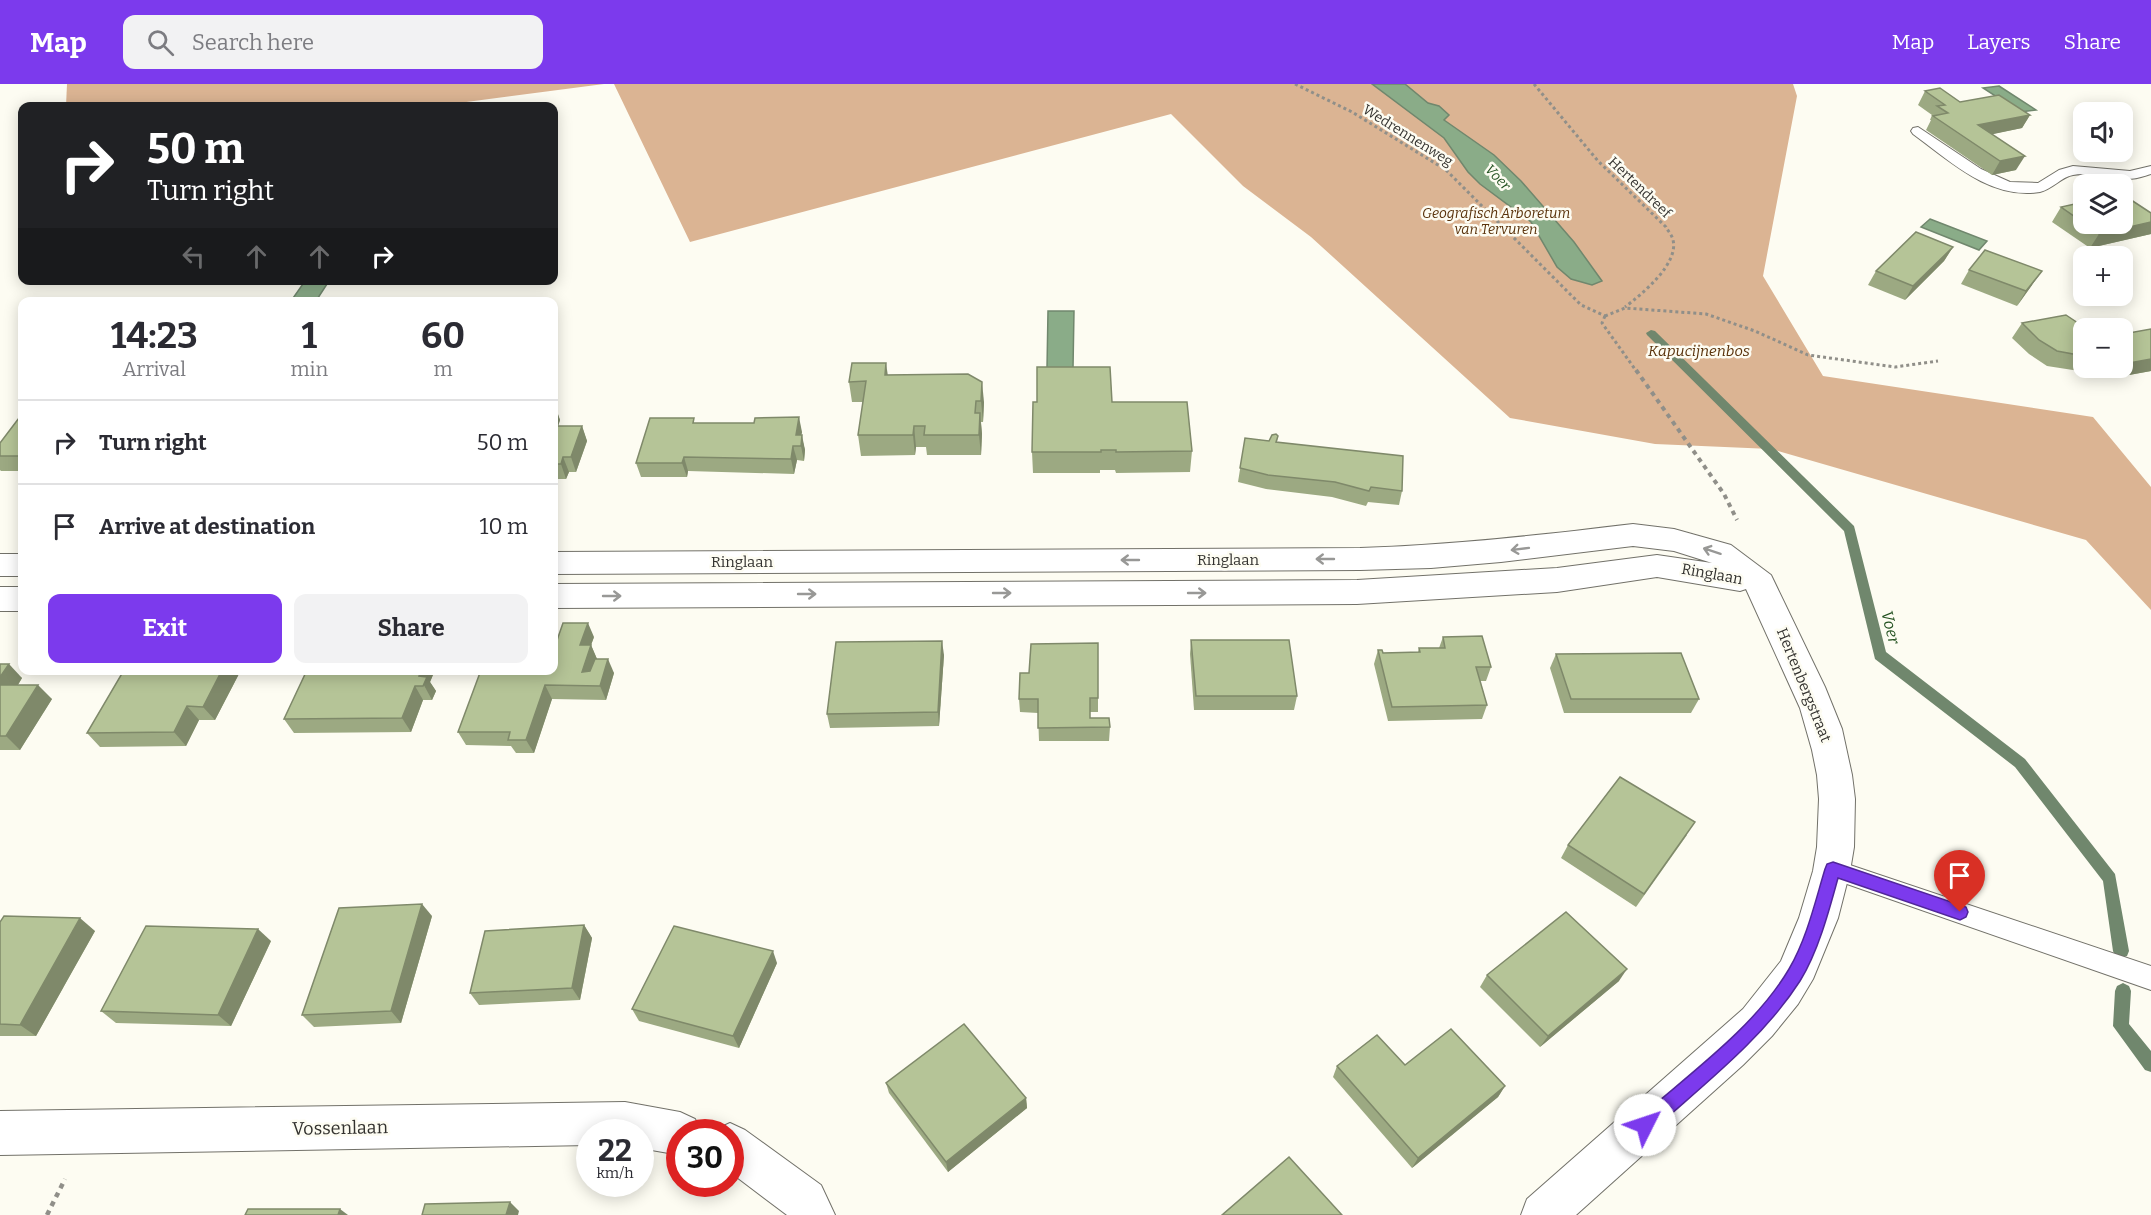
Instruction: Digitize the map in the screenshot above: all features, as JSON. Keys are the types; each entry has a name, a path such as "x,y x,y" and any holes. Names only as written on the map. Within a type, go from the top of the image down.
{"street":[{"name":"Ringlaan","path":"558,562 1360,559 1501,551 1633,535 1674,540 1720,553 1761,583"},
{"path":"0,565 18,565"},
{"name":"Ringlaan","path":"558,596 1357,592 1517,584 1657,566 1694,570 1761,583"},
{"name":"Hertenbergstraat","path":"1543,1215 1731,1049 1768,1012 1795,974 1818,920 1833,869 1839,825 1836,785 1829,748 1797,665 1761,583"},
{"path":"0,599 18,599"},
{"name":"Vossenlaan","path":"0,1134 625,1123 666,1131"},
{"path":"744,1155 805,1201 813,1215"}],"lane":[{"path":"1918,131 1988,179 2002,185 2024,189 2043,186 2057,179 2064,171 2130,175 2151,170"},
{"path":"1833,869 2151,978"}],"path":[{"name":"Wedrennenweg","path":"1295,84 1352,112 1446,170 1581,305 1605,316"},
{"name":"Hertendreef","path":"1534,84 1598,161 1666,227 1673,240 1673,251 1660,272 1647,290 1624,308"},
{"path":"1761,583 1736,518 1724,494 1602,322 1605,316 1624,308 1706,314 1755,331 1808,355 1895,367 1938,361"}],"green space":[{"path":"67,84 604,84 467,102 66,102"},
{"name":"Kapucijnenbos","path":"614,84 1793,84 1797,96 1763,276 1823,376 2093,417 2151,487 2151,610 2086,540 1771,449 1655,444 1510,418 1311,237 1243,186 1171,114 690,242"}],"water":[{"path":"1372,84 1405,84 1428,103 1439,106 1449,115 1444,120 1494,155 1521,181 1574,242 1602,281 1592,285 1571,279 1557,267 1531,222 1480,184 1468,172 1444,138"},
{"path":"1999,86 2036,110 2020,112 1983,88"},
{"path":"1930,219 1987,241 1979,250 1921,227"},
{"path":"302,285 326,285 319,297 294,297"},
{"path":"1048,311 1074,311 1073,368 1047,368"}],"building":[{"path":"1940,88 1960,102 1999,95 2030,115 1978,125 2025,156 2000,161 1933,116 1948,113 1937,106 1945,105 1925,91"},
{"path":"2133,201 2151,213 2151,222 2133,226"},
{"path":"2073,204 2073,215 2061,207"},
{"path":"1916,232 1953,247 1913,286 1876,271"},
{"path":"1985,250 2042,271 2026,291 1969,270"},
{"path":"2066,315 2073,320 2073,354 2057,351 2039,340 2022,323"},
{"path":"2151,329 2151,359 2133,362 2133,332"},
{"path":"852,363 886,363 885,375 968,374 982,382 981,401 976,401 975,413 980,413 979,435 924,435 925,426 914,426 913,435 858,435 866,381 849,382"},
{"path":"1037,367 1110,367 1112,402 1187,402 1192,451 1032,452 1033,402 1037,402"},
{"path":"799,417 796,435 802,435 801,446 793,446 791,459 684,457 682,463 636,463 650,418 694,418 693,423 754,423 755,418"},
{"path":"18,419 18,456 0,456 0,443"},
{"path":"558,426 582,426 571,457 563,457 561,464 558,464"},
{"path":"1272,435 1278,436 1276,442 1403,456 1402,491 1371,487 1369,491 1335,482 1268,475 1240,468 1245,438 1269,441"},
{"path":"563,623 588,623 580,645 591,645 582,672 590,671 595,659 608,659 600,686 545,685 526,740 508,740 510,732 458,732 479,675 558,675 558,637"},
{"path":"1482,636 1491,667 1476,667 1487,705 1392,707 1378,650 1382,650 1383,653 1420,652 1419,648 1445,648 1443,637"},
{"path":"1191,640 1289,640 1297,696 1196,696"},
{"path":"942,641 938,712 827,714 836,642"},
{"path":"1098,643 1098,698 1090,698 1090,718 1109,718 1110,727 1038,728 1038,699 1019,699 1020,673 1029,673 1031,644"},
{"path":"1681,653 1699,699 1571,699 1556,654"},
{"path":"0,664 9,664 0,677"},
{"path":"121,675 219,675 203,707 187,706 174,732 87,733"},
{"path":"305,675 419,675 427,677 423,686 415,686 402,718 284,719"},
{"path":"0,685 38,685 6,736 0,736"},
{"path":"1620,777 1695,822 1644,894 1568,845"},
{"path":"422,904 391,1011 302,1015 339,908"},
{"path":"1566,912 1627,969 1548,1036 1487,975"},
{"path":"4,916 80,918 20,1025 0,1024 0,922"},
{"path":"584,925 572,988 470,993 485,931"},
{"path":"146,926 258,929 218,1015 101,1011"},
{"path":"674,926 773,951 733,1036 632,1009"},
{"path":"964,1024 1026,1098 946,1162 886,1083"},
{"path":"1451,1029 1505,1086 1418,1158 1337,1066 1377,1035 1405,1065"},
{"path":"1289,1157 1342,1215 1222,1215"},
{"path":"510,1202 506,1215 422,1215 425,1204"},
{"path":"248,1209 340,1209 338,1215 245,1215"}],"waterway":[{"name":"Voer","path":"1651,333 1850,529 1880,655 2020,763 2110,879 2121,951"},
{"name":"Voer","path":"2123,991 2121,1026 2151,1064"}],"route":[{"path":"1645,1125 1731,1049 1768,1012 1795,974 1818,920 1833,869 1960,912"}],"park label":[{"name":"Geografisch Arboretum van Tervuren","path":"1496,222"}]}
